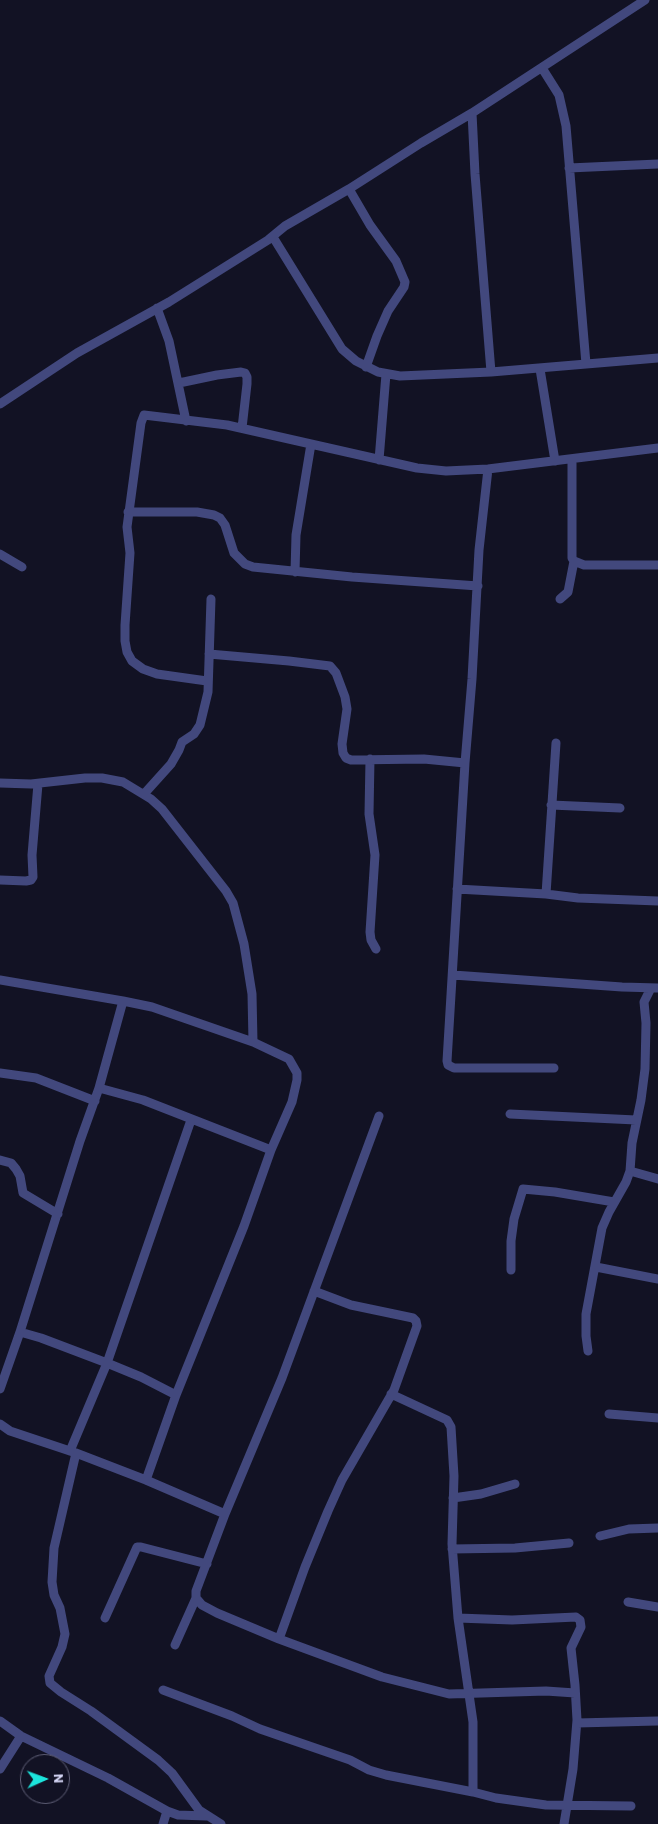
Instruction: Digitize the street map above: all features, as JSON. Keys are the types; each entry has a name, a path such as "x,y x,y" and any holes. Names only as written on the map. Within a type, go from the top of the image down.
{"street":[{"path":"0,404 76,353 169,302 290,224 421,143 472,114 645,0"},
{"path":"542,68 559,95 566,126 586,364"},
{"path":"472,114 491,372"},
{"path":"569,168 658,164"},
{"path":"349,189 370,225 396,261 405,282 384,320 366,367"},
{"path":"272,237 342,349 366,367 386,374 400,376 491,372 658,358"},
{"path":"157,308 169,341 186,421"},
{"path":"540,369 555,461"},
{"path":"179,383 217,375 245,373 247,384 242,428"},
{"path":"379,460 386,374"},
{"path":"208,681 157,674 143,669 132,661 127,652 125,625 130,553 126,527 143,417 147,415 242,428 379,460 429,469 456,471 572,460 658,448"},
{"path":"295,572 296,535 310,444"},
{"path":"560,599 568,592 574,561 572,558 572,460"},
{"path":"488,469 480,531 472,679 446,1054 448,1065 454,1068 554,1068"},
{"path":"128,512 197,512 214,515 220,518 225,525 234,553 245,564 264,569 478,586"},
{"path":"0,554 22,567"},
{"path":"574,561 584,565 658,565"},
{"path":"144,794 171,764 182,742 198,730 208,692 210,599"},
{"path":"209,654 330,666 336,673 346,703 342,744 343,754 350,760 424,759 465,763"},
{"path":"546,894 556,743"},
{"path":"370,759 370,814 375,855 370,932 371,940 376,949"},
{"path":"0,783 38,784 85,778 102,778 123,782 144,794 162,809 226,891 233,903 244,944 252,994 253,1042"},
{"path":"0,880 26,881 31,880 33,877 32,855 38,784"},
{"path":"551,805 620,808"},
{"path":"457,889 546,894 578,898 658,901"},
{"path":"452,975 654,988"},
{"path":"0,980 152,1007 253,1042 289,1059 297,1073 292,1102 271,1150 244,1226 176,1394 146,1480"},
{"path":"588,1351 586,1314 602,1228 630,1171 632,1143 645,1069 646,1022 644,1002 637,988"},
{"path":"644,1002 654,988"},
{"path":"0,1389 20,1332 80,1141 95,1101 124,1001"},
{"path":"0,1073 36,1078 95,1101"},
{"path":"99,1088 143,1100 271,1150"},
{"path":"510,1114 636,1120"},
{"path":"175,1645 196,1598 196,1591 225,1514 282,1378 379,1116"},
{"path":"191,1120 107,1363 73,1452 54,1548 52,1582 54,1596 62,1615 65,1634 62,1647 49,1676 50,1682 158,1760 172,1773 199,1810 220,1824"},
{"path":"0,1160 11,1162 16,1169 20,1176 23,1193 58,1214"},
{"path":"630,1171 658,1179"},
{"path":"511,1270 514,1219 523,1189 555,1192 614,1202"},
{"path":"596,1267 658,1279"},
{"path":"279,1639 305,1567 342,1480 391,1394 416,1326 416,1321 413,1318 351,1305 314,1291"},
{"path":"20,1332 107,1363 176,1394"},
{"path":"391,1394 450,1423 454,1450 452,1549 458,1618 473,1722 473,1792"},
{"path":"608,1414 658,1418"},
{"path":"0,1424 10,1431 73,1452 146,1480 225,1514"},
{"path":"453,1498 481,1494 515,1484"},
{"path":"600,1536 629,1529 658,1528"},
{"path":"452,1549 515,1548 569,1542"},
{"path":"105,1618 134,1550 137,1547 207,1564"},
{"path":"196,1598 202,1605 216,1612 279,1639 382,1677 449,1694 546,1691 575,1693"},
{"path":"628,1602 658,1607"},
{"path":"458,1618 507,1620 579,1618 581,1627 571,1648 577,1723 568,1805 564,1824"},
{"path":"163,1690 232,1716 260,1729 350,1760 369,1770 401,1778 496,1798 546,1806 631,1806"},
{"path":"0,1721 21,1736 108,1778 167,1811 178,1815 206,1816"},
{"path":"577,1723 657,1721"},
{"path":"0,1769 21,1736"},
{"path":"163,1824 167,1811"}]}
